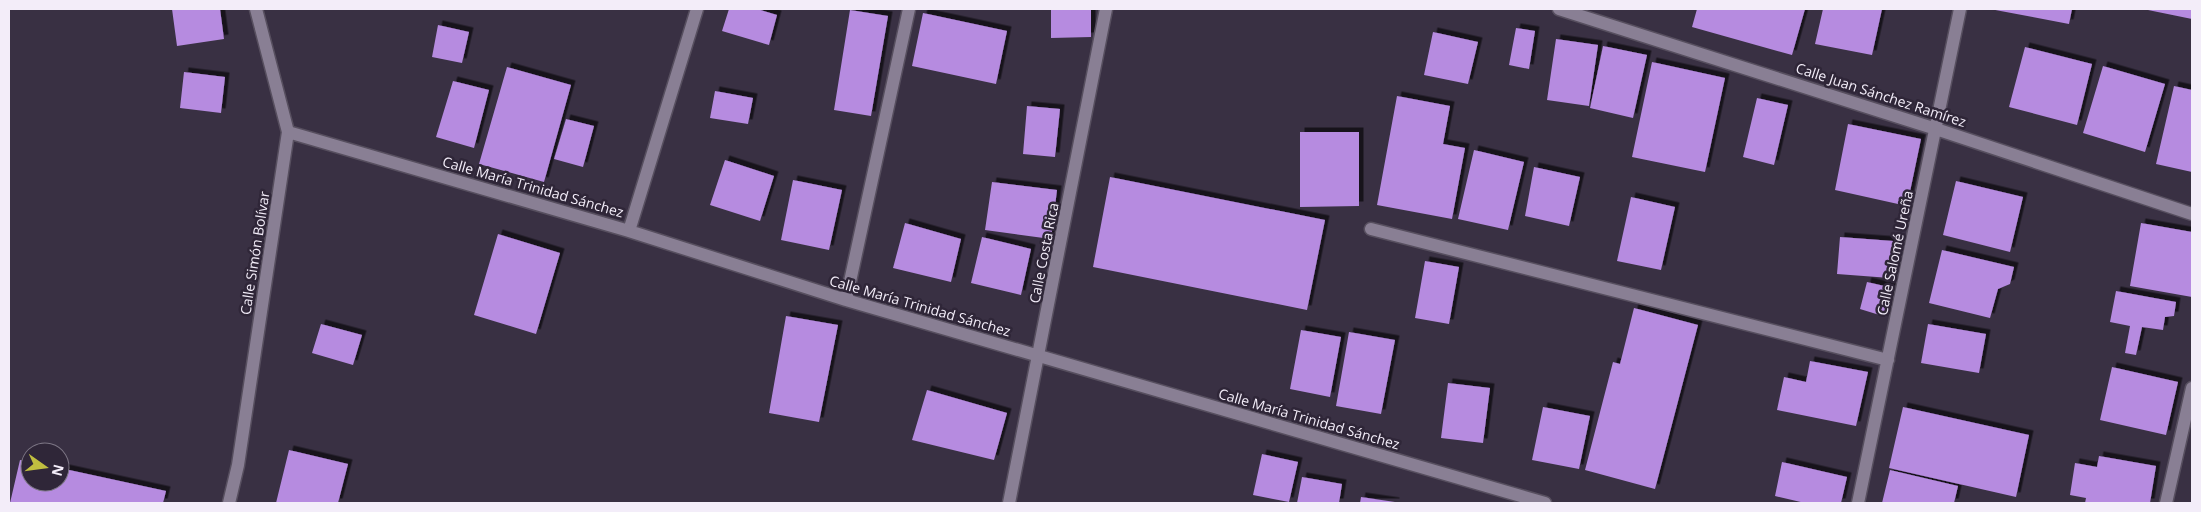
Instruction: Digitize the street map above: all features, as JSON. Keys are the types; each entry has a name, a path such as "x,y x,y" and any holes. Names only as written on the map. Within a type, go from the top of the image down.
{"street":[{"name":"Calle Simón Bolívar","path":"229,503 238,465 288,132 256,9"},
{"path":"629,231 697,9"},
{"path":"846,300 909,9"},
{"name":"Calle Costa Rica","path":"1009,503 1106,9"},
{"name":"Calle Juan Sánchez Ramírez","path":"1559,9 1936,129 2192,214"},
{"name":"Calle Salomé Ureña","path":"1858,503 1960,9"},
{"name":"Calle María Trinidad Sánchez","path":"288,132 629,231 846,300 1039,357 1545,503"},
{"path":"1371,229 1888,360"},
{"path":"2166,503 2192,388"}],"building":[{"path":"172,9 220,9 224,39 177,46"},
{"path":"729,9 757,9 777,15 769,45 722,31"},
{"path":"1051,9 1091,9 1091,37 1051,38"},
{"path":"1697,9 1805,9 1792,55 1692,27"},
{"path":"1823,9 1882,9 1872,55 1815,44"},
{"path":"1990,9 2072,9 2069,24"},
{"path":"2192,9 2192,19 2148,10"},
{"path":"850,10 888,16 871,116 834,110"},
{"path":"923,13 1007,31 996,84 912,66"},
{"path":"438,25 469,32 462,63 432,57"},
{"path":"1516,28 1535,31 1529,69 1509,65"},
{"path":"1433,32 1478,42 1468,84 1424,75"},
{"path":"1556,39 1598,45 1589,106 1547,100"},
{"path":"1603,46 1647,55 1633,118 1590,108"},
{"path":"2025,47 2092,64 2077,125 2009,107"},
{"path":"1652,62 1725,78 1705,172 1632,157"},
{"path":"2103,66 2165,84 2145,152 2083,133"},
{"path":"507,67 571,85 544,182 479,164"},
{"path":"184,72 225,77 221,113 180,108"},
{"path":"453,81 489,90 474,148 436,137"},
{"path":"2174,86 2192,90 2192,172 2156,164"},
{"path":"715,91 753,98 748,124 710,118"},
{"path":"1397,96 1450,106 1443,144 1465,148 1452,219 1377,205"},
{"path":"1757,98 1788,105 1774,165 1743,157"},
{"path":"1027,106 1060,109 1055,157 1023,154"},
{"path":"566,119 594,126 583,167 554,159"},
{"path":"1848,124 1921,139 1907,206 1835,190"},
{"path":"1300,132 1359,132 1359,206 1300,207"},
{"path":"1474,150 1524,162 1508,230 1458,219"},
{"path":"725,160 774,176 760,221 710,205"},
{"path":"1534,167 1580,177 1569,226 1525,216"},
{"path":"1110,177 1325,220 1307,310 1093,267"},
{"path":"793,180 842,190 829,250 781,240"},
{"path":"1956,181 2023,197 2010,252 1943,235"},
{"path":"992,182 1057,190 1051,239 985,230"},
{"path":"1631,197 1675,207 1661,270 1617,261"},
{"path":"905,223 961,239 951,282 893,268"},
{"path":"2141,223 2192,232 2192,297 2130,286"},
{"path":"498,234 560,253 536,334 474,315"},
{"path":"982,237 1031,249 1021,295 971,283"},
{"path":"1840,237 1893,241 1890,278 1837,274"},
{"path":"1942,250 2014,267 2010,284 1998,289 1990,318 1929,303"},
{"path":"1425,261 1459,267 1449,324 1415,318"},
{"path":"1867,282 1893,288 1886,317 1860,309"},
{"path":"2116,291 2176,302 2174,316 2165,317 2163,330 2142,327 2136,355 2125,353 2130,326 2110,322"},
{"path":"1634,308 1698,325 1655,489 1585,470 1613,362 1620,364"},
{"path":"786,316 838,325 819,422 769,413"},
{"path":"321,324 362,335 353,365 312,353"},
{"path":"1928,324 1986,334 1979,373 1921,363"},
{"path":"1301,330 1341,337 1330,397 1290,389"},
{"path":"1349,332 1395,340 1381,414 1336,406"},
{"path":"1810,361 1868,372 1856,426 1777,410 1784,377 1806,382"},
{"path":"2112,367 2178,382 2166,435 2100,420"},
{"path":"1448,383 1490,388 1483,443 1441,438"},
{"path":"927,390 1007,413 994,460 912,440"},
{"path":"1543,407 1590,416 1579,469 1532,460"},
{"path":"1903,407 2029,435 2016,497 1889,468"},
{"path":"289,450 348,464 338,503 276,503"},
{"path":"1262,454 1298,462 1289,502 1253,495"},
{"path":"2099,456 2156,466 2150,503 2085,503 2086,498 2070,495 2075,463 2097,467"},
{"path":"20,460 20,492 70,492 70,470 166,491 163,503 10,503"},
{"path":"1782,462 1847,477 1841,503 1805,503 1775,496"},
{"path":"1890,470 1958,486 1954,503 1882,503"},
{"path":"1302,477 1342,484 1339,503 1297,503"},
{"path":"1361,497 1395,502 1395,503 1360,503"}]}
